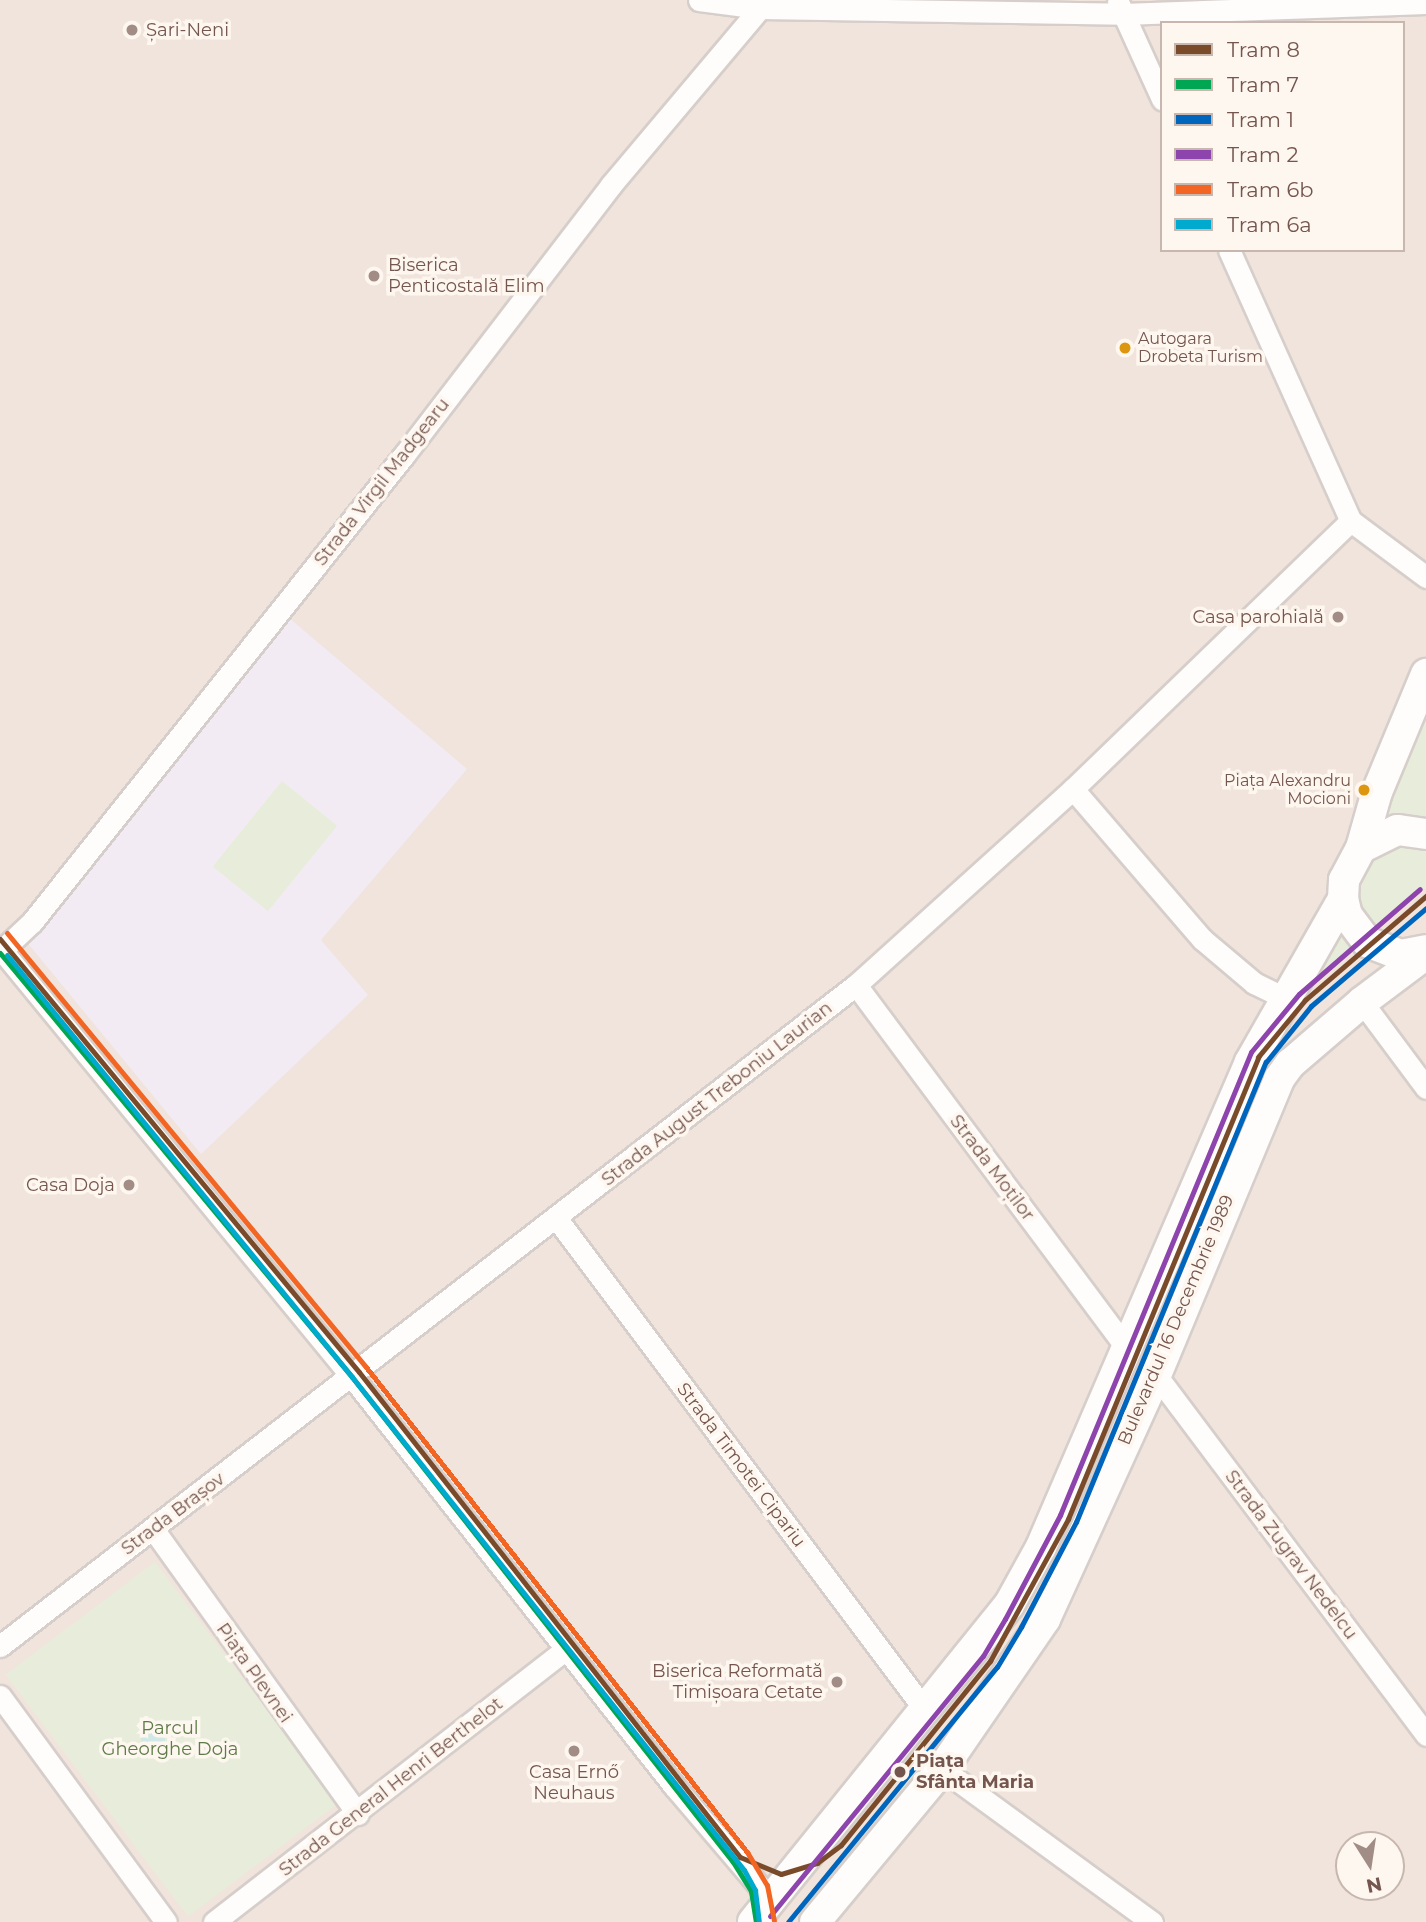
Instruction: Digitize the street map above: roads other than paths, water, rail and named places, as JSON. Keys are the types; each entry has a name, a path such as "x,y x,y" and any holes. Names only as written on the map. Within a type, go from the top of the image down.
{"main road":[{"path":"1426,674 1377,792 1361,848 1347,872 1343,899 1351,923 1367,942 1401,955 1426,952"},
{"path":"1361,848 1397,831 1426,834"},
{"name":"Bulevardul 16 Decembrie 1989","path":"762,1911 976,1650 1022,1582 1128,1350 1250,1062 1343,899"},
{"name":"Bulevardul 16 Decembrie 1989","path":"815,1922 942,1769 1045,1619 1156,1375 1269,1096 1290,1064 1426,952"}],"street":[{"path":"699,0 760,8 1426,3"},
{"path":"1120,7 1160,95"},
{"name":"Strada Virgil Madgearu","path":"1,950 32,922 404,455 611,185 760,8"},
{"path":"1230,252 1351,521 1426,577"},
{"path":"1285,998 1245,977 1202,939 1073,789 1351,521"},
{"name":"Strada August Treboniu Laurian","path":"349,1380 856,985 1073,789"},
{"path":"1,950 565,1650 762,1911"},
{"name":"Strada Moților","path":"856,985 1128,1350"},
{"path":"1362,1002 1426,1088"},
{"name":"Strada Timotei Cipariu","path":"557,1219 925,1710"},
{"name":"Strada Zugrav Nedelcu","path":"1156,1375 1426,1735"},
{"name":"Strada Brașov","path":"0,1646 349,1380"},
{"name":"Piața Plevnei","path":"153,1529 358,1814"},
{"name":"Strada General Henri Berthelot","path":"214,1922 358,1814 565,1650"},
{"path":"0,1696 166,1922"},
{"path":"942,1769 1152,1922"}],"water":[{"path":"153,1728 162,1731 165,1740 162,1749 153,1752 144,1749 141,1740 144,1731"}],"tram line":[{"name":"2","path":"770,1916 983,1656 1005,1619 1060,1515 1251,1052 1299,994 1420,889"},
{"name":"8","path":"0,939 359,1372 740,1857 781,1874 817,1863 841,1845 990,1661 1068,1519 1258,1057 1305,1000 1426,896"},
{"name":"1","path":"788,1922 997,1667 1021,1627 1076,1522 1266,1062 1311,1006 1426,908"},
{"name":"6b","path":"7,933 366,1367 747,1852 767,1885 774,1920"},
{"name":"7","path":"0,953 352,1377 733,1862 751,1891 756,1922"},
{"name":"6a","path":"7,955 352,1377 744,1870 755,1890 759,1921"}],"place":[{"name":"Șari-Neni","path":"132,30"},
{"name":"Biserica Penticostală Elim","path":"374,276"},
{"name":"Autogara Drobeta Turism","path":"1125,348"},
{"name":"Casa parohială","path":"1338,617"},
{"name":"Piața Alexandru Mocioni","path":"1364,790"},
{"name":"Casa Doja","path":"129,1185"},
{"name":"Biserica Reformată Timișoara Cetate","path":"837,1682"},
{"name":"Casa Ernő Neuhaus","path":"574,1751"},
{"name":"Piața Sfânta Maria","path":"900,1772"}],"park label":[{"name":"Parcul Gheorghe Doja","path":"170,1739"}]}
